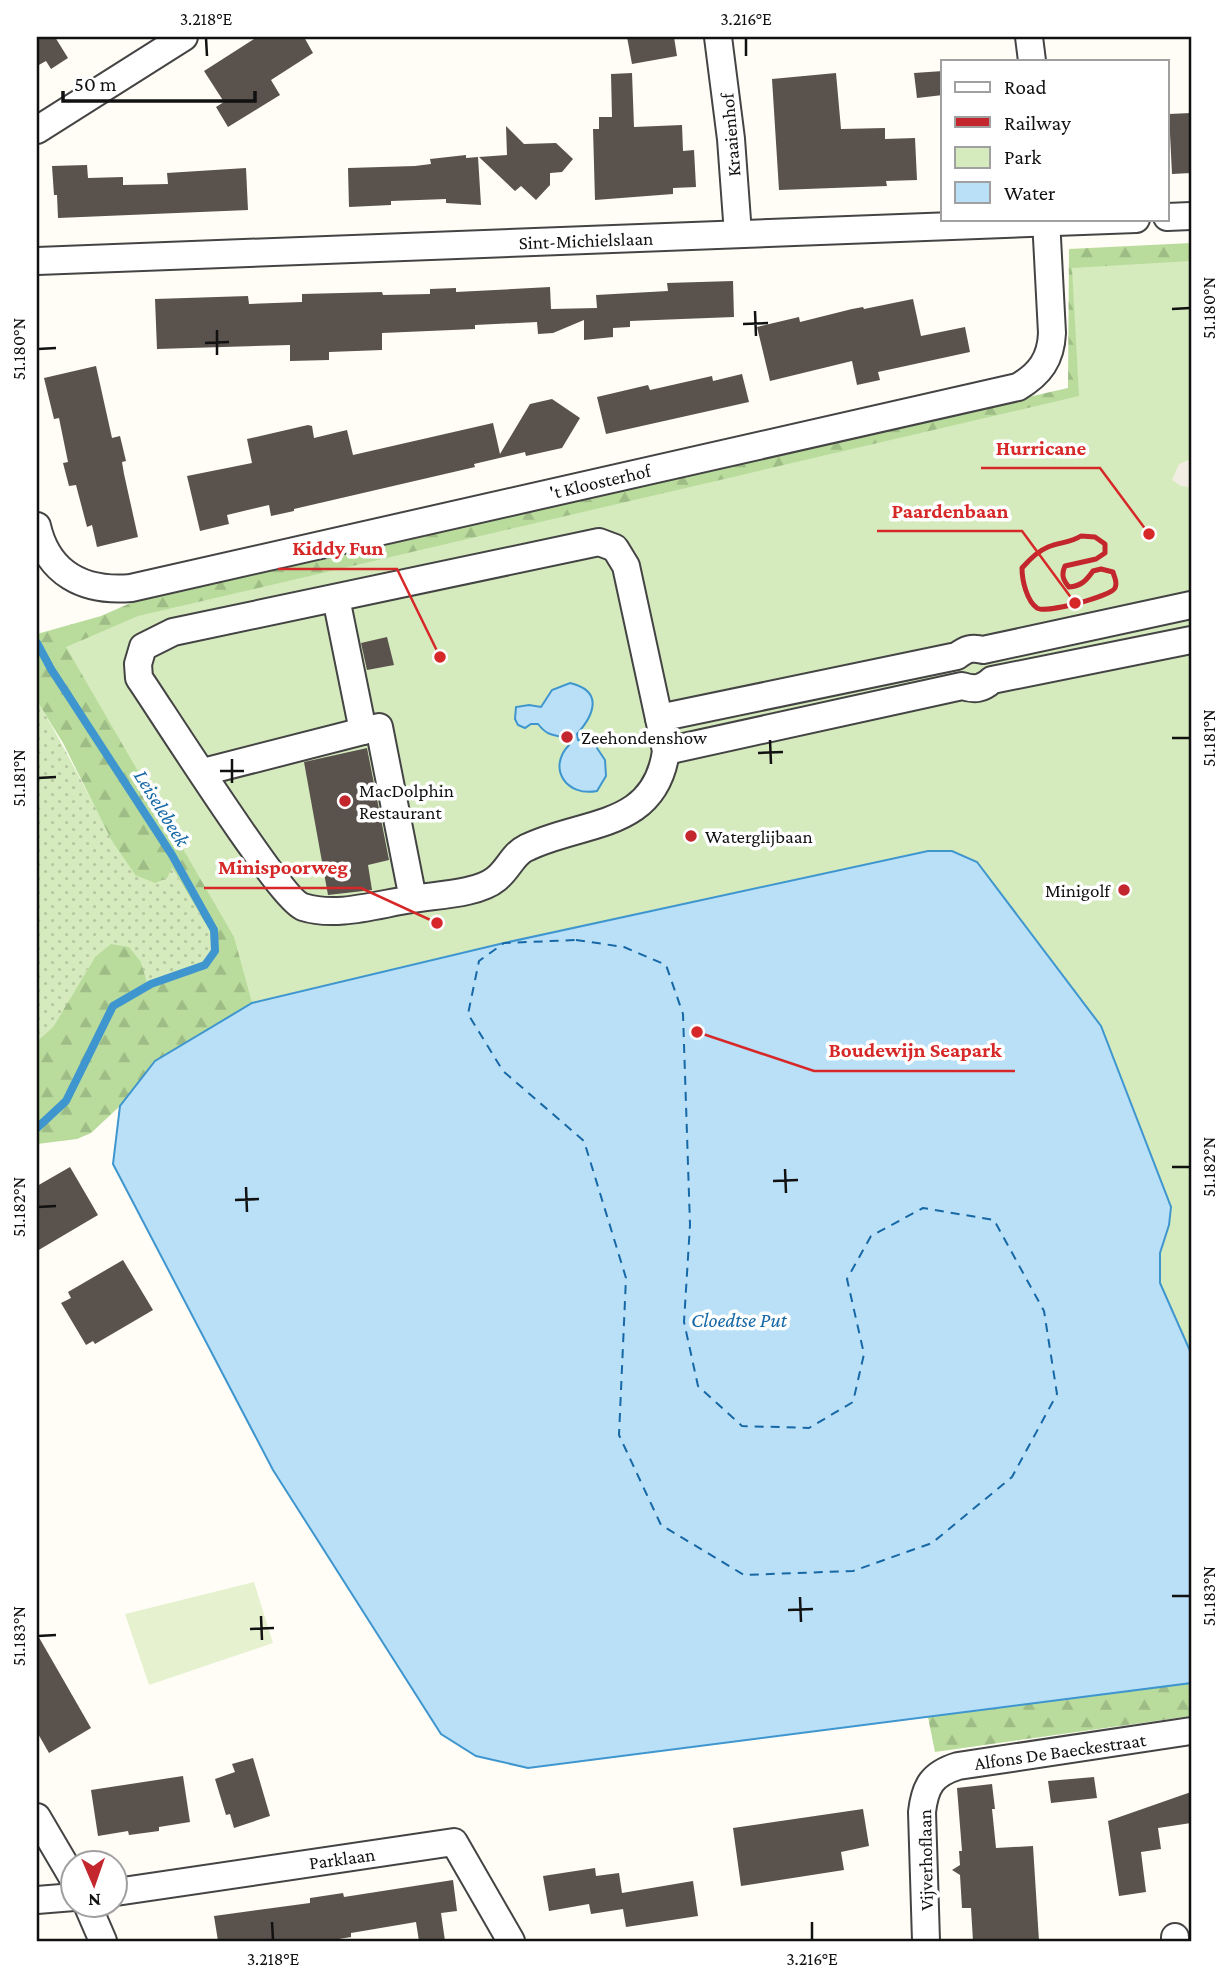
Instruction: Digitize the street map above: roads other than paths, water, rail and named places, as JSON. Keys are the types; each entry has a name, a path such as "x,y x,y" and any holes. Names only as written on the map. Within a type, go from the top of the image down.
{"street":[{"path":"37,130 184,37"},
{"name":"Kraaienhof","path":"718,37 731,139 738,234"},
{"path":"1029,37 1032,60"},
{"path":"1168,218 1191,216"},
{"name":"Sint-Michielslaan","path":"37,261 1091,220"},
{"name":"'t Kloosterhof","path":"37,526 40,541 51,560 68,576 88,586 110,590 131,588 1018,387 1033,378 1045,364 1051,348 1046,221"},
{"path":"598,542 615,548 626,566 659,718 666,751 659,778 636,807 617,819 554,836 523,849 497,879 480,888 328,913 299,906 277,882 139,678 138,664 144,647 173,632 598,542"},
{"path":"336,598 363,731"},
{"path":"962,686 955,678 953,666 957,656 964,650 983,650 1191,605"},
{"path":"666,751 962,686 973,689 984,687 992,680 1191,640"},
{"path":"983,650 992,657 995,668 992,680"},
{"path":"659,718 957,656"},
{"path":"203,772 379,727 413,899"},
{"name":"Alfons De Baeckestraat","path":"933,1780 947,1769 958,1766 1191,1731"},
{"name":"Vijverhoflaan","path":"926,1941 922,1812 925,1792 933,1780"},
{"path":"37,1817 60,1856"},
{"name":"Parklaan","path":"130,1890 454,1842 511,1941"},
{"path":"37,1900 60,1898"},
{"path":"93,1918 103,1941"}],"water":[{"path":"570,683 581,687 592,698 591,712 577,734 578,740 595,745 605,760 606,776 597,791 576,790 563,779 560,763 569,745 568,739 549,734 538,724 525,728 518,725 515,719 516,707 541,707 552,690"},
{"name":"Cloedtse Put","path":"928,851 952,851 977,862 1101,1026 1171,1207 1169,1225 1160,1253 1160,1283 1191,1353 1191,1683 528,1768 476,1756 441,1734 273,1470 113,1164 120,1106 155,1061 252,1003 504,943"}],"waterway":[{"name":"Leiselebeek","path":"37,643 51,669 172,855 214,930 215,951 205,965 151,984 113,1006 66,1101 37,1128"}],"railway":[{"path":"1081,536 1095,537 1105,544 1105,553 1096,559 1065,566 1065,582 1069,587 1077,585 1093,571 1101,569 1113,572 1115,588 1078,603 1052,609 1037,608 1030,601 1022,568 1044,549 1081,536"}],"place":[{"name":"Hurricane","path":"1149,534"},
{"name":"Paardenbaan","path":"1075,603"},
{"name":"Kiddy Fun","path":"440,657"},
{"name":"Zeehondenshow","path":"567,737"},
{"name":"MacDolphin Restaurant","path":"345,801"},
{"name":"Waterglijbaan","path":"691,836"},
{"name":"Minigolf","path":"1124,890"},
{"name":"Minispoorweg","path":"437,923"},
{"name":"Boudewijn Seapark","path":"697,1032"}]}
